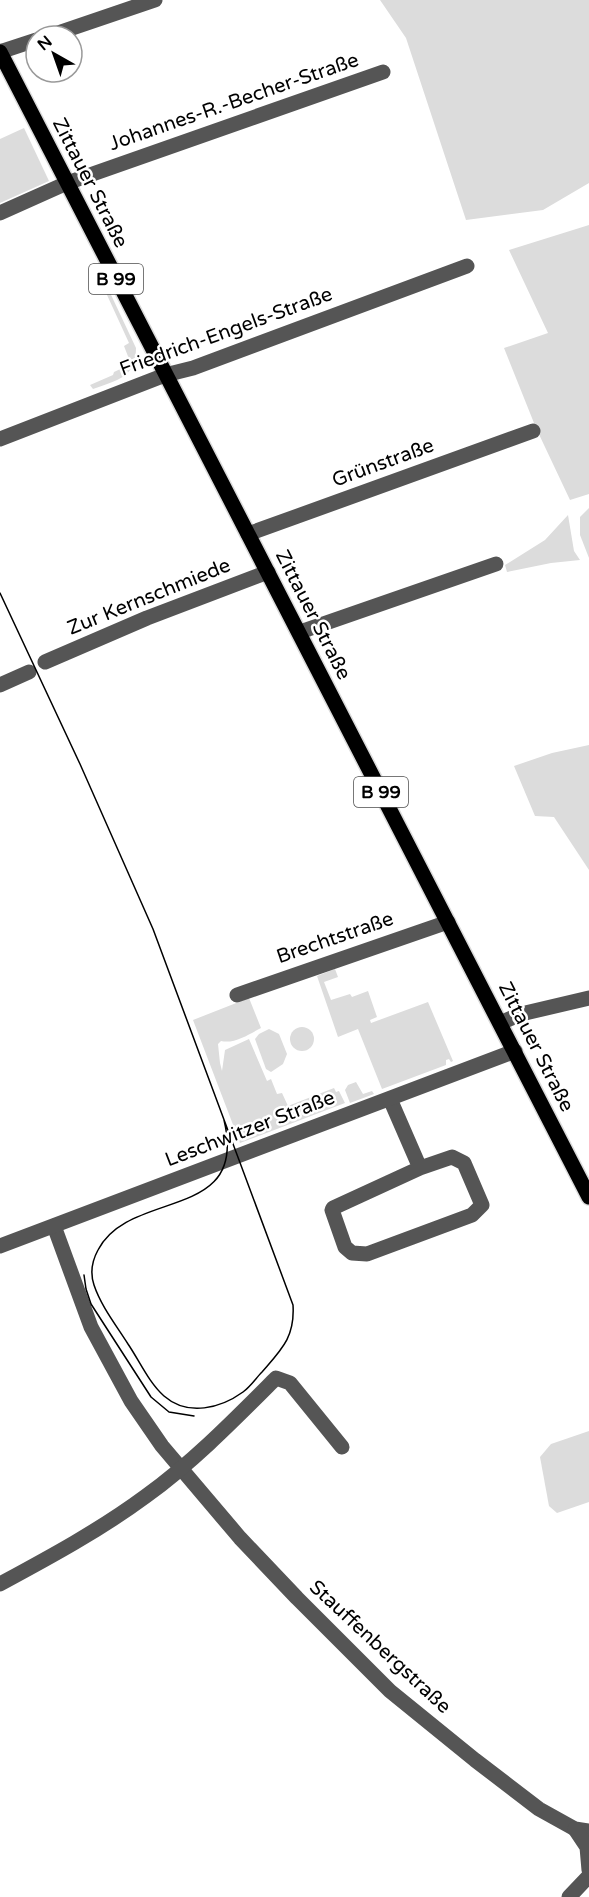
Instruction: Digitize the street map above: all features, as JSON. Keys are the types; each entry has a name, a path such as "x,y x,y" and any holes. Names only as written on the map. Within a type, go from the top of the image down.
{"main road":[{"name":"Zittauer Straße","path":"0,52 589,1197"}],"street":[{"path":"84,24 156,0"},
{"path":"0,52 24,44"},
{"name":"Johannes-R.-Becher-Straße","path":"0,213 67,183 383,72"},
{"name":"Friedrich-Engels-Straße","path":"0,439 165,375 198,366 467,266"},
{"name":"Grünstraße","path":"248,534 533,431"},
{"path":"300,632 496,564"},
{"name":"Zur Kernschmiede","path":"45,662 147,618 268,572"},
{"path":"0,685 29,672"},
{"name":"Brechtstraße","path":"237,995 448,922"},
{"path":"500,1023 521,1014 589,998"},
{"name":"Leschwitzer Straße","path":"0,1246 515,1051"},
{"path":"390,1098 420,1168"},
{"path":"452,1157 464,1163 482,1205 471,1215 367,1254 352,1253 345,1247 333,1208 420,1168 452,1157"},
{"name":"Stauffenbergstraße","path":"54,1226 91,1327 131,1401 162,1446 251,1550 390,1691 539,1809 582,1830"},
{"path":"0,1584 70,1546 145,1497 181,1468 276,1378 290,1383 342,1447"},
{"path":"582,1830 587,1847 589,1870"},
{"path":"569,1897 589,1875"}],"shaded area":[{"path":"380,0 589,0 589,183 543,210 466,220 406,38"},
{"path":"24,128 49,181 0,203 0,139"},
{"path":"589,225 589,494 570,500 536,428 504,348 548,333 509,250"},
{"path":"105,282 136,348 135,358 133,366 124,376 93,389 90,385 131,364 124,346 129,343 102,284"},
{"path":"589,508 589,558 580,535 580,517"},
{"path":"568,515 574,551 580,560 507,572 505,565 545,540"},
{"path":"589,745 589,870 554,817 535,816 514,766 552,753"},
{"path":"335,969 338,977 324,982 331,1000 350,994 352,997 368,991 377,1017 370,1020 371,1023 428,1002 453,1061 446,1060 446,1065 382,1089 358,1029 338,1037 317,976"},
{"path":"249,998 261,1028 237,1040 221,1041 218,1044 222,1071 225,1050 249,1039 267,1081 271,1079 277,1094 282,1093 288,1106 334,1088 336,1092 339,1091 345,1103 240,1143 193,1020"},
{"path":"302,1027 311,1030 314,1039 311,1048 302,1051 293,1048 290,1039 293,1030"},
{"path":"269,1029 279,1034 287,1054 283,1064 271,1072 266,1069 255,1039"},
{"path":"356,1082 363,1094 372,1091 374,1094 350,1103 345,1090 348,1085"},
{"path":"589,1431 589,1502 557,1513 549,1506 540,1457 551,1444"}],"tram line":[{"path":"0,593 80,764 153,929 293,1305 292,1326 286,1342 249,1387 234,1398 215,1406 194,1408 173,1403 154,1385 97,1293 92,1267 98,1250 114,1231 135,1218 204,1190 219,1175 227,1153 224,1120"},
{"path":"84,1275 91,1304 151,1397 169,1412 194,1416"}]}
